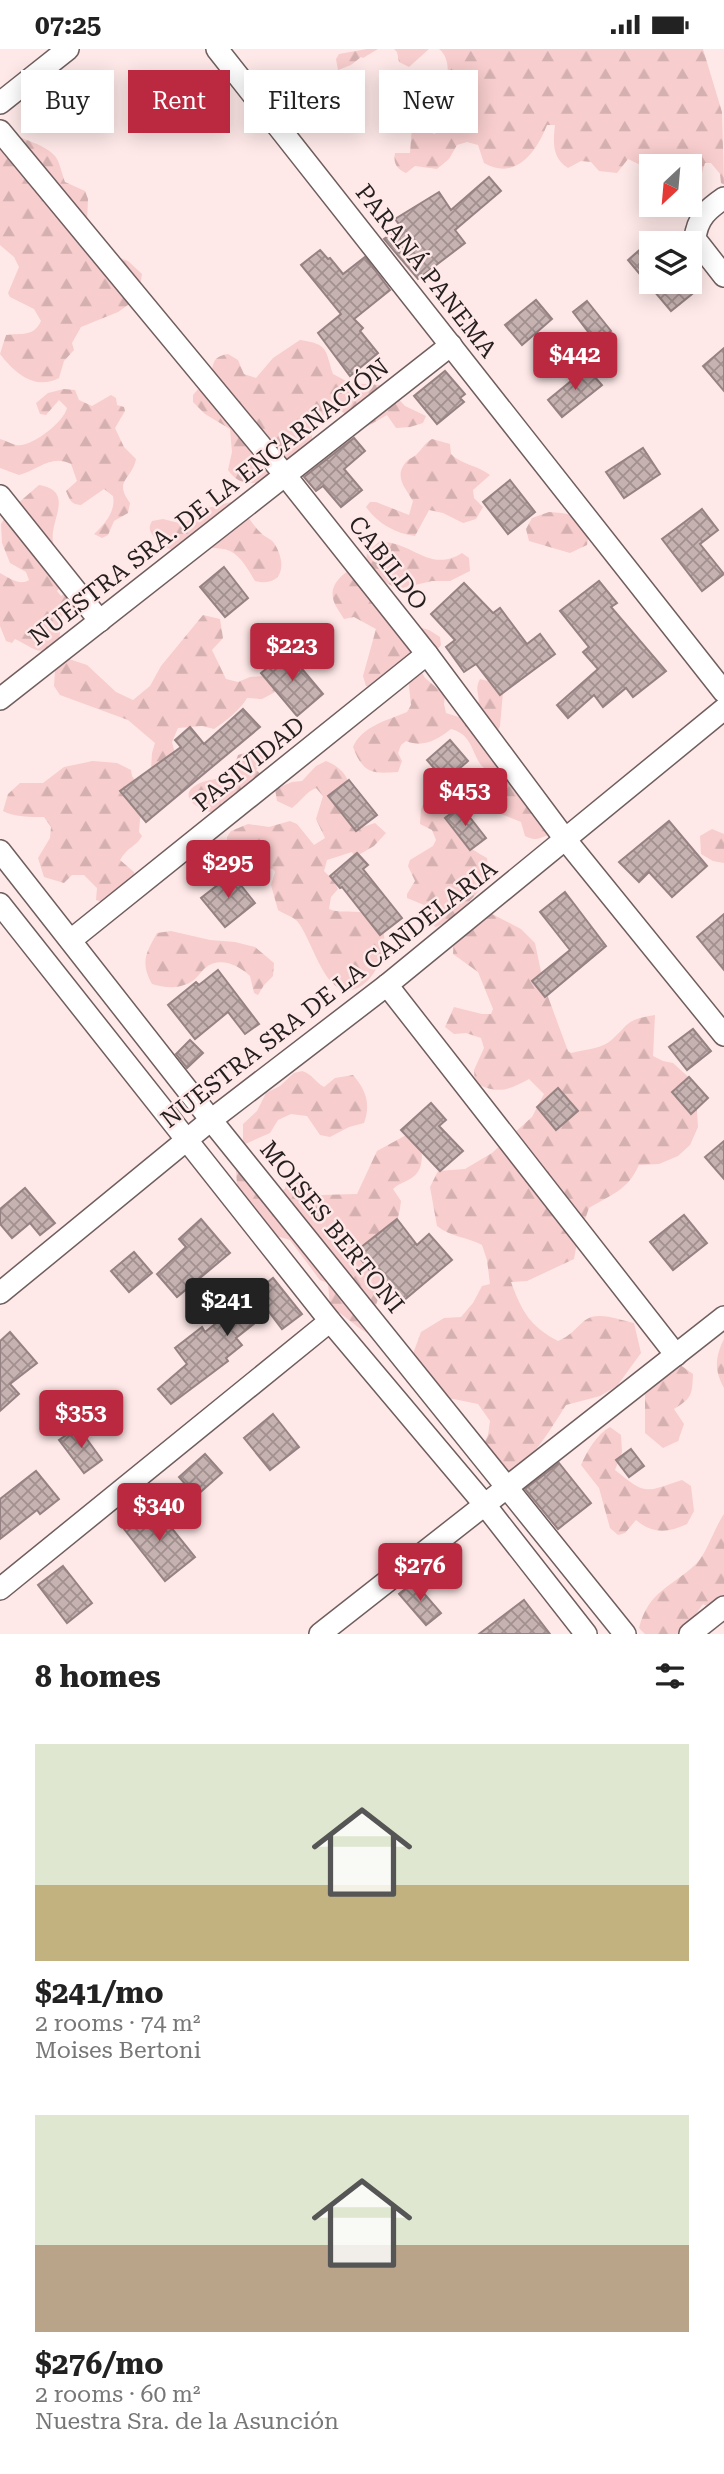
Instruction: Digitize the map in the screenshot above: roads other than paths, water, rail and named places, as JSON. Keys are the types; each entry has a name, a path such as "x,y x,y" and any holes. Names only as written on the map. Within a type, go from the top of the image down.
{"street":[{"path":"0,103 68,49"},
{"name":"PARANÁ PANEMA","path":"217,49 724,692"},
{"name":"CABILDO","path":"0,131 285,475 427,654 565,839 724,1035"},
{"path":"724,198 706,211 696,226 695,239 724,276"},
{"name":"NUESTRA SRA. DE LA ENCARNACIÓN","path":"0,699 451,345"},
{"path":"0,496 100,621"},
{"name":"PASIVIDAD","path":"71,940 427,654"},
{"name":"NUESTRA SRA DE LA CANDELARIA","path":"4,1282 387,985 724,709"},
{"name":"MOISES BERTONI","path":"0,851 211,1120 625,1634"},
{"path":"0,904 330,1321 485,1505 586,1634"},
{"path":"387,985 676,1355"},
{"path":"320,1634 724,1317"},
{"path":"0,1589 330,1321"},
{"path":"690,1634 724,1607"}]}
